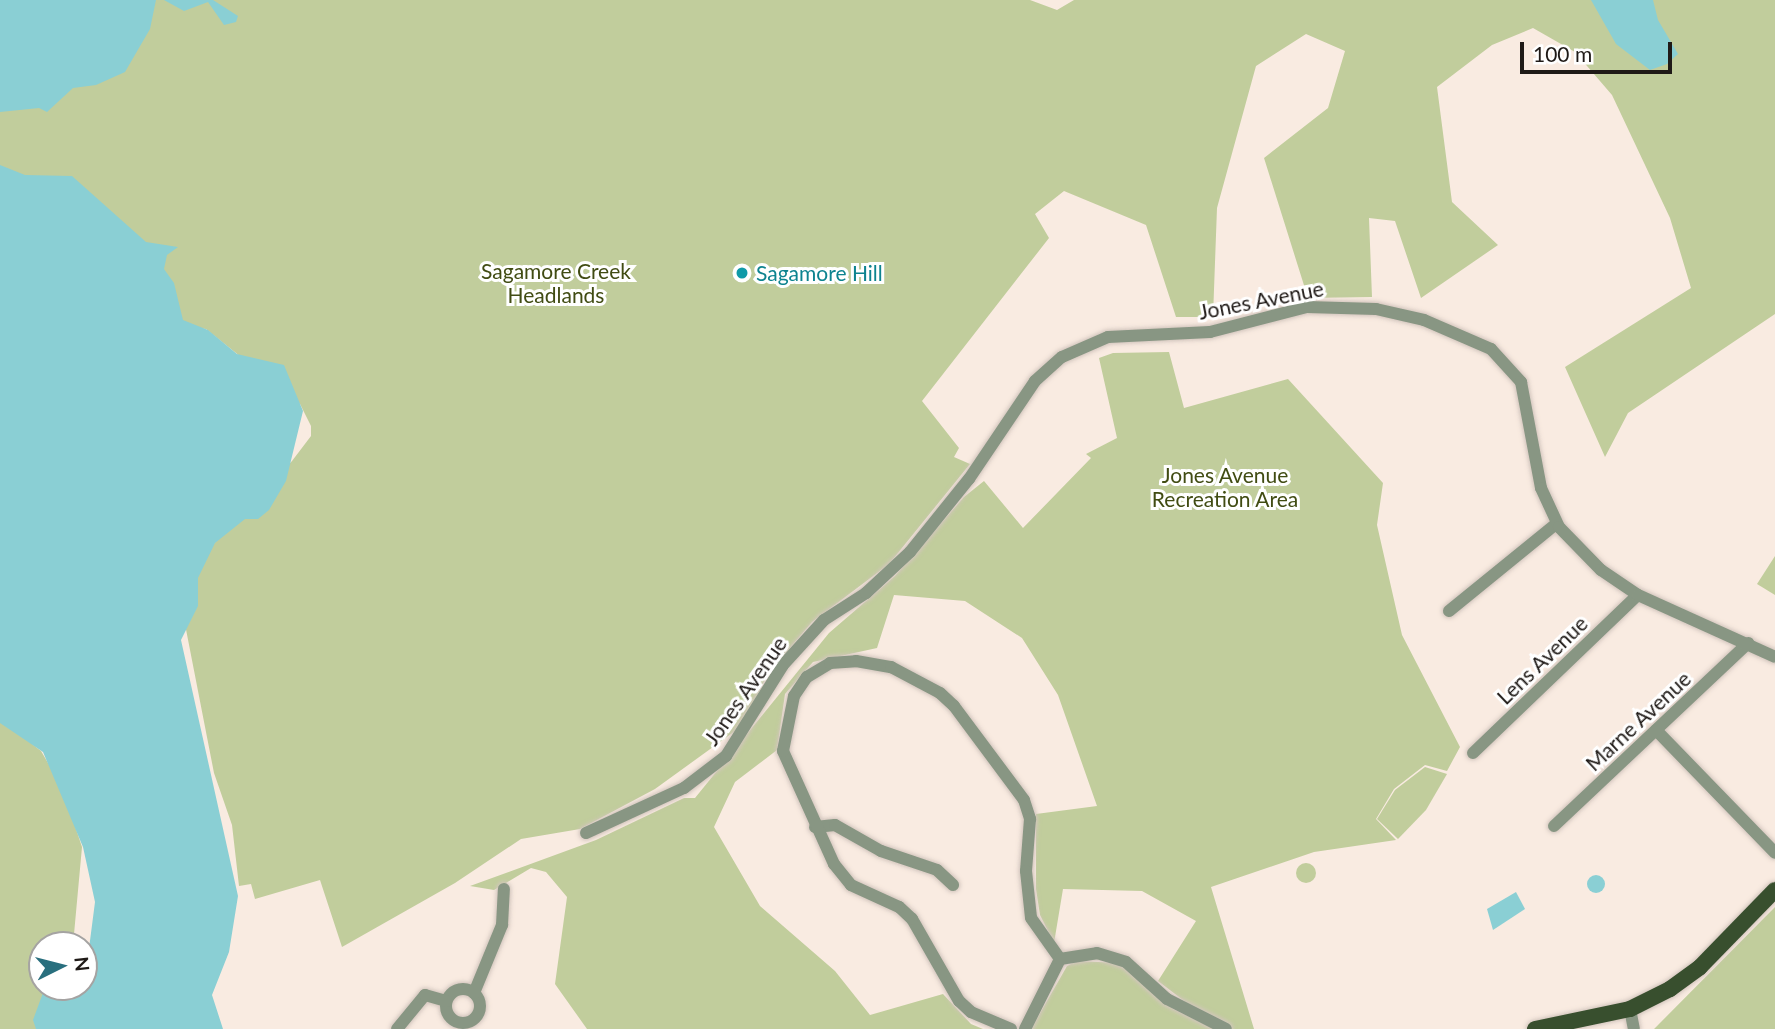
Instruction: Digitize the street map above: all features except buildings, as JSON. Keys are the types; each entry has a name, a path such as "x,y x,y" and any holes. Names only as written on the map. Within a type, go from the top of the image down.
{"main road":[{"path":"1535,1029 1630,1009 1700,967 1775,890"}],"street":[{"name":"Jones Avenue","path":"586,833 707,774 726,756 776,675 811,632 888,575 910,552 969,479 1035,381 1069,353 1108,337 1210,332 1307,307 1342,305 1424,320 1474,340 1506,361 1521,382 1541,488 1556,524 1601,570 1638,595 1775,657"},
{"path":"1449,611 1556,524"},
{"name":"Lens Avenue","path":"1473,753 1638,595"},
{"name":"Marne Avenue","path":"1554,826 1748,643"},
{"path":"1011,1029 971,1012 960,1001 923,933 899,907 842,877 815,827 783,751 785,727 800,687 830,663 856,661 891,667 915,678 954,706 1024,800 1030,819 1026,871 1031,918 1060,959"},
{"path":"1656,730 1775,853"},
{"path":"815,827 835,825 881,851 925,864 953,885"},
{"path":"446,1001 453,1021 476,1025 480,1010 474,993 502,925 503,889"},
{"path":"1060,959 1110,955 1126,962 1167,999 1226,1029"},
{"path":"1025,1029 1060,959"},
{"path":"446,1001 456,990 474,993"},
{"path":"397,1029 425,995 446,1001"},
{"path":"1630,1009 1634,1029"}],"green space":[{"name":"Sagamore Creek Headlands","path":"145,0 1030,0 1057,10 1074,0 1775,0 1775,314 1628,413 1605,457 1565,367 1691,288 1670,218 1612,95 1575,52 1533,28 1492,45 1437,87 1452,202 1498,245 1421,298 1395,221 1369,218 1372,297 1308,298 1264,158 1328,108 1345,51 1306,34 1256,66 1217,208 1213,317 1176,317 1146,225 1064,191 1035,214 1049,238 922,401 959,448 954,457 970,464 889,564 812,622 767,675 742,726 655,789 580,829 521,839 455,883 342,947 320,880 255,899 251,884 239,886 232,825 214,773 183,614 187,572 292,461 311,436 311,426 300,404 206,329 189,327 24,177 0,173 0,106"},
{"name":"Jones Avenue Recreation Area","path":"1169,352 1184,408 1288,379 1383,483 1377,525 1402,635 1460,747 1447,771 1425,765 1394,789 1376,819 1396,840 1314,852 1211,887 1254,1029 1221,1029 1158,981 1196,921 1142,891 1063,889 1054,943 1040,915 1036,889 1036,814 1097,806 1058,695 1022,638 965,601 894,595 877,648 813,662 785,694 777,750 735,782 714,827 760,906 835,971 870,1015 943,994 971,1024 983,1029 587,1029 555,984 567,897 546,872 531,868 494,890 470,886 596,840 684,798 695,798 829,633 895,576 964,497 984,481 1023,528 1091,458 1086,454 1117,438 1099,358 1113,353"},
{"path":"1775,556 1775,595 1757,584"},
{"path":"0,719 41,751 62,787 82,847 74,931 28,931 28,1001 61,1001 47,1029 0,1029"},
{"path":"1425,767 1447,774 1426,810 1398,839 1377,819 1395,790"},
{"path":"1306,863 1313,866 1316,873 1313,880 1306,883 1299,880 1296,873 1299,866"},
{"path":"1775,907 1775,1029 1654,1029 1659,1024"},
{"path":"1077,961 1119,963 1173,1009 1215,1029 1031,1029 1067,966"}],"water":[{"path":"0,0 156,0 150,29 125,72 96,85 73,88 47,112 39,108 0,112"},
{"path":"164,0 213,0 238,16 236,22 224,25 208,2 184,11"},
{"path":"1591,0 1653,0 1658,20 1678,54 1667,64 1650,70 1616,44"},
{"path":"0,165 25,175 72,176 146,242 178,247 167,255 164,269 174,283 183,320 208,330 237,354 284,365 303,411 286,481 269,510 258,519 245,519 215,543 198,578 198,606 181,640 238,896 229,952 212,995 223,1029 36,1029 33,1020 40,1001 98,1001 98,931 91,931 95,902 83,847 43,752 0,723"},
{"path":"1596,875 1604,880 1605,884 1600,892 1596,893 1588,888 1587,884 1592,876"},
{"path":"1516,892 1525,909 1493,930 1487,909"}],"place":[{"name":"Sagamore Hill","path":"742,273"}]}
